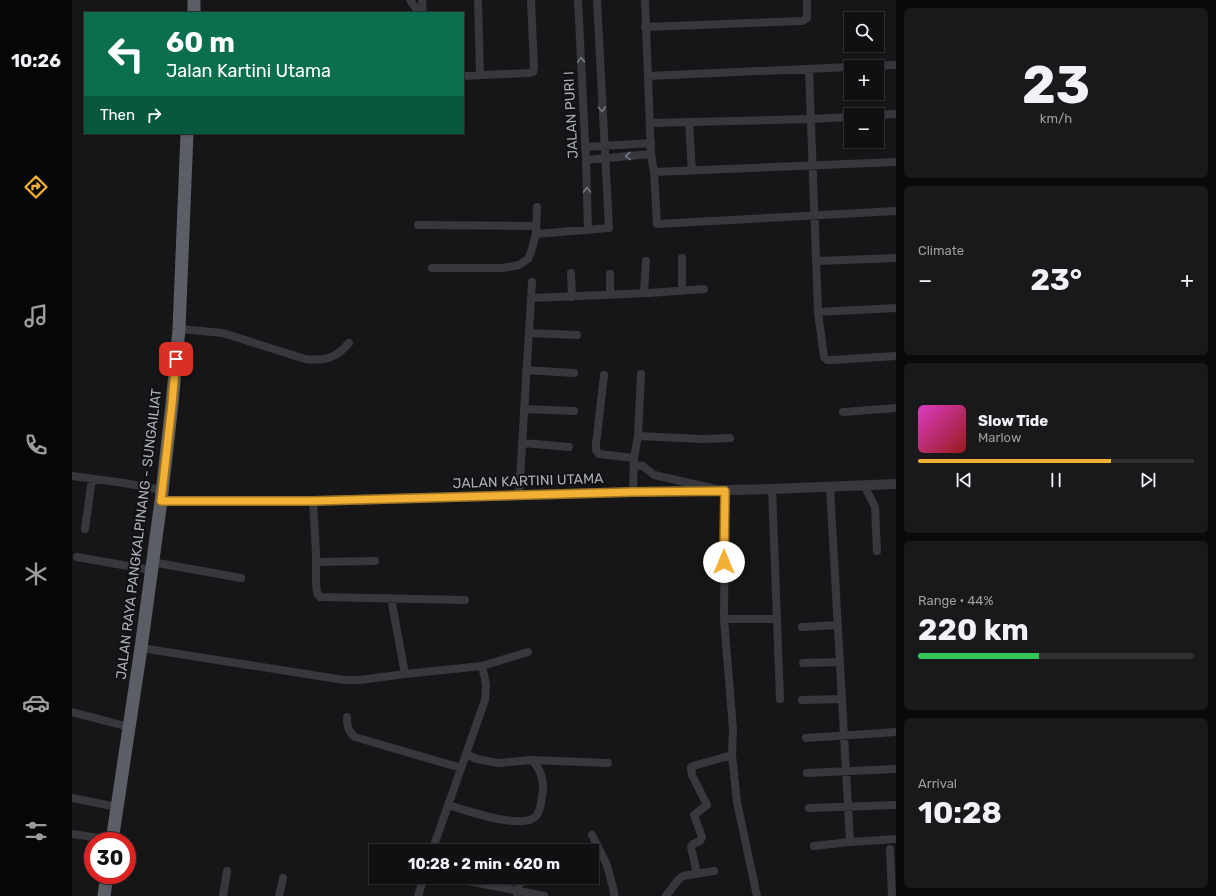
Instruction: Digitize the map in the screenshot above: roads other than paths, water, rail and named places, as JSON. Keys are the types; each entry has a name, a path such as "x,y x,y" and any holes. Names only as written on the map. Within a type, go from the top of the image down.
{"highway":[{"path":"194,0 194,12"},
{"name":"JALAN RAYA PANGKALPINANG - SUNGAILIAT","path":"113,832 162,496 172,404 179,329 187,134"},
{"path":"104,896 106,884"}],"street":[{"path":"410,0 418,12"},
{"path":"422,0 423,12"},
{"path":"478,0 480,75"},
{"path":"464,76 532,72 534,68 531,0"},
{"name":"JALAN PURI I","path":"578,0 588,229"},
{"path":"418,225 536,230 609,228 597,0"},
{"path":"645,0 651,154 654,172 657,224 896,211"},
{"path":"645,27 802,21 808,18 807,0"},
{"path":"648,76 896,65"},
{"path":"809,69 818,312 824,357 827,360 832,360 896,356"},
{"path":"884,115 896,114"},
{"path":"650,123 810,120 844,118"},
{"path":"689,122 692,171"},
{"path":"585,147 651,143"},
{"path":"586,160 605,157 651,154"},
{"path":"654,172 896,162"},
{"path":"432,268 503,268 519,265 528,259 531,252 536,230 537,207"},
{"path":"682,258 682,291"},
{"path":"817,261 896,258"},
{"path":"644,293 646,261"},
{"path":"571,273 572,296"},
{"path":"610,274 610,295"},
{"path":"520,496 532,282"},
{"path":"531,298 704,289"},
{"path":"818,312 896,308"},
{"path":"179,329 223,332 305,359 323,359 333,357 341,352 349,343"},
{"path":"529,333 578,335"},
{"path":"526,370 574,372"},
{"path":"633,492 634,461 638,436 641,374"},
{"path":"604,375 596,444 597,453 634,461 644,466 654,475 725,491 724,619 733,728 732,755 737,802 757,896"},
{"path":"843,412 896,408"},
{"path":"524,410 574,411"},
{"path":"638,436 703,439 730,438"},
{"path":"523,443 569,447"},
{"path":"72,476 124,483 162,496"},
{"path":"84,529 92,479"},
{"name":"JALAN KARTINI UTAMA","path":"162,496 313,501 633,492 725,491 896,484"},
{"path":"866,486 875,507 877,551"},
{"path":"830,487 850,842"},
{"path":"772,489 780,699"},
{"path":"313,501 317,593 320,597 465,600"},
{"path":"77,557 241,578"},
{"path":"316,562 375,561"},
{"path":"391,598 405,674"},
{"path":"724,619 777,619"},
{"path":"802,627 838,625"},
{"path":"141,648 344,680 360,680 482,666 528,652"},
{"path":"803,663 840,662"},
{"path":"434,844 485,700 486,684 482,666"},
{"path":"802,700 842,699"},
{"path":"72,712 129,727"},
{"path":"347,717 347,726 355,737 461,768"},
{"path":"806,738 896,732"},
{"path":"466,754 477,759 498,763 532,760 608,763"},
{"path":"697,874 691,847 693,844 700,841 702,836 694,815 707,805 692,774 691,767 732,755"},
{"path":"448,805 502,820 521,822 530,820 536,816 540,806 544,786 543,779 536,764 532,760"},
{"path":"807,773 896,769"},
{"path":"72,798 117,806"},
{"path":"810,808 896,805"},
{"path":"72,834 84,836"},
{"path":"592,834 607,865 614,896"},
{"path":"814,846 896,839"},
{"path":"890,849 892,896"},
{"path":"223,896 227,871"},
{"path":"666,896 683,876 714,871"},
{"path":"279,896 283,878"},
{"path":"418,896 422,884"},
{"path":"479,884 518,893 544,896"}]}
